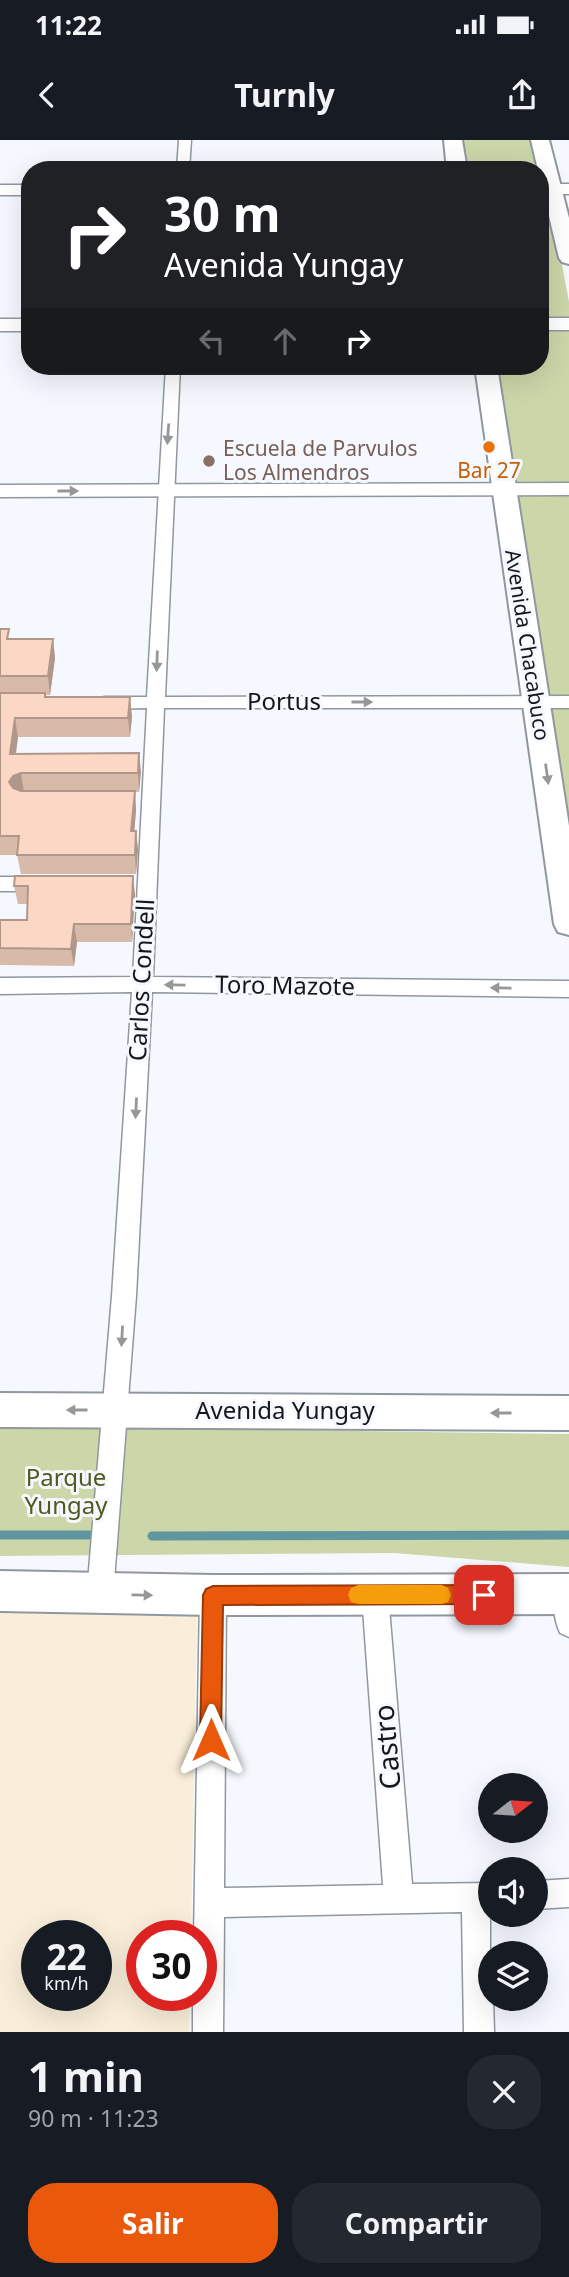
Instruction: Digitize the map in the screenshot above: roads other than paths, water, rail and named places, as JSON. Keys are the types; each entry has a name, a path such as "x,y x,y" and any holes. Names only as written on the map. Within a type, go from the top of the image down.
{"main road":[{"path":"453,140 456,161"},
{"path":"540,140 546,161"},
{"path":"549,172 569,258"},
{"path":"0,190 21,190"},
{"path":"549,324 569,324"},
{"path":"0,326 21,325"},
{"name":"Avenida Chacabuco","path":"487,375 569,924"},
{"path":"0,491 569,489"},
{"name":"Avenida Yungay","path":"0,1410 569,1413"},
{"path":"0,1591 374,1595 568,1604"}],"street":[{"path":"183,161 184,140"},
{"name":"Carlos Condell","path":"100,1594 118,1410 143,984 139,884 155,703 164,491 172,375"},
{"name":"Portus","path":"91,703 569,702"},
{"path":"0,884 66,884"},
{"name":"Toro Mazote","path":"0,986 143,984 569,989"},
{"path":"208,2032 211,1903 210,1632 213,1595"},
{"name":"Castro","path":"374,1595 399,1900"},
{"path":"548,1894 569,1893"},
{"path":"211,1903 478,1897"},
{"path":"480,2032 482,1927"}],"waterway":[{"path":"0,1535 90,1535"},
{"path":"152,1536 569,1535"}],"place":[{"name":"Bar 27","path":"489,447"},
{"name":"Escuela de Parvulos Los Almendros","path":"209,461"}],"park label":[{"name":"Parque Yungay","path":"66,1492"}]}
